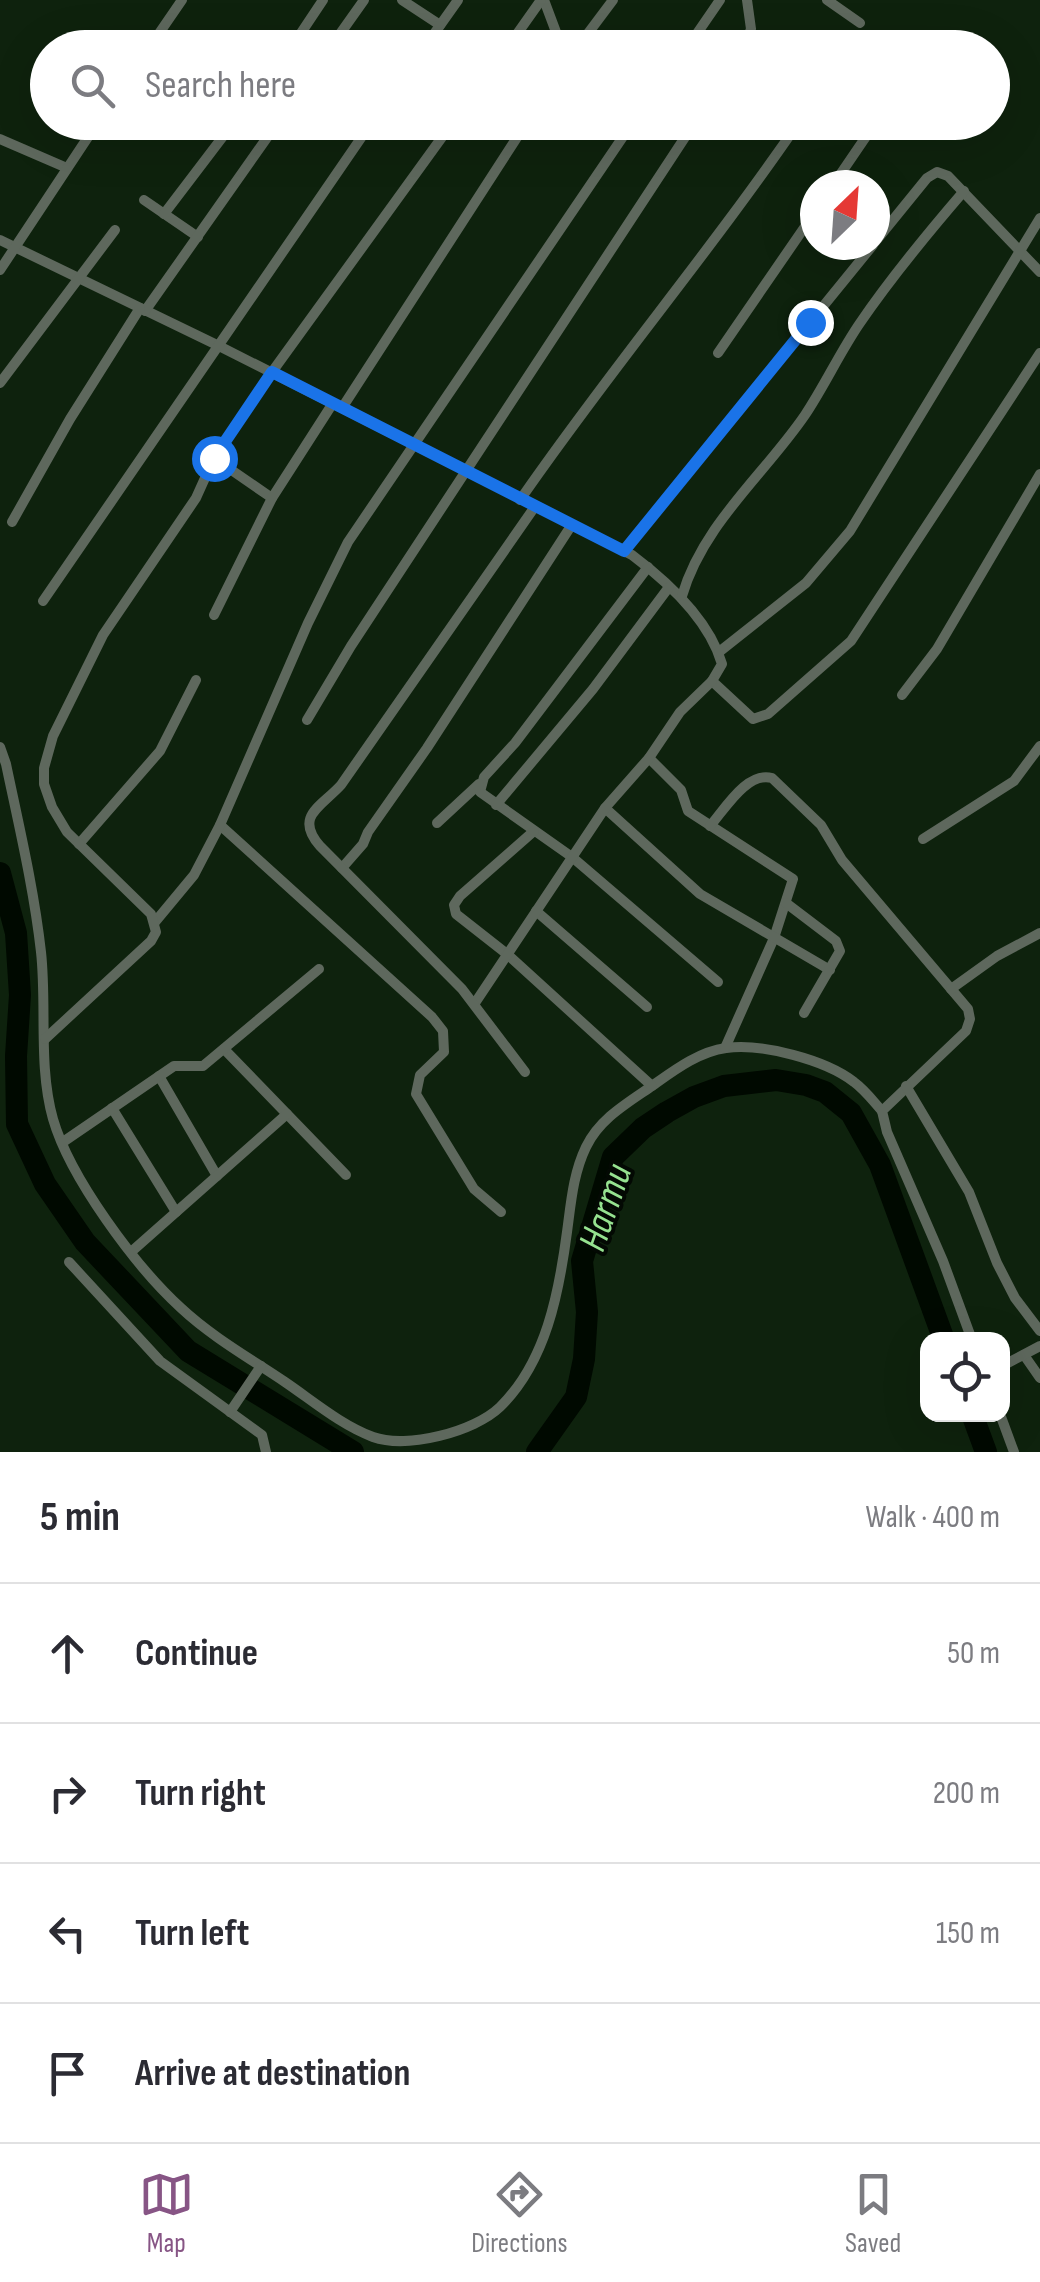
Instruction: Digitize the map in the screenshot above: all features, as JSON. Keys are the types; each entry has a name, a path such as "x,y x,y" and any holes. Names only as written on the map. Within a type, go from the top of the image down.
{"street":[{"path":"162,30 182,0"},
{"path":"303,30 323,0"},
{"path":"343,30 364,0"},
{"path":"402,0 440,24"},
{"path":"436,30 458,0"},
{"path":"520,30 543,0"},
{"path":"543,0 555,30"},
{"path":"590,30 613,0"},
{"path":"699,30 720,0"},
{"path":"747,0 751,30"},
{"path":"827,0 860,23"},
{"path":"0,139 67,168"},
{"path":"0,270 86,140"},
{"path":"164,214 220,140"},
{"path":"12,522 70,419 265,140"},
{"path":"43,601 359,140"},
{"path":"45,1039 151,942 156,932 151,914 67,832 52,807 44,784 47,750 103,635 196,498 214,458 439,140"},
{"path":"214,616 272,498 515,140"},
{"path":"155,922 194,875 220,825 308,623 348,542 621,140"},
{"path":"307,720 351,646 682,140"},
{"path":"520,500 786,140"},
{"path":"843,170 864,140"},
{"path":"890,224 927,178 937,172 948,176 964,191 1040,272"},
{"path":"682,596 709,536 805,415 858,325 911,252 964,191"},
{"path":"144,200 198,237"},
{"path":"718,652 806,582 850,531 1040,218"},
{"path":"0,383 115,230"},
{"path":"718,353 800,234"},
{"path":"0,240 272,372 624,551 682,596 718,652 722,664 712,681 680,712 649,758 605,808 475,1004"},
{"path":"624,551 861,260"},
{"path":"712,681 743,713 760,719 851,641 1040,353"},
{"path":"214,458 272,498"},
{"path":"902,695 937,649 1040,474"},
{"path":"525,1072 475,1004 310,834 308,824 312,813 340,785 534,508"},
{"path":"342,868 363,844 571,526"},
{"path":"437,823 479,784 537,714 648,567"},
{"path":"496,805 594,689 669,587"},
{"path":"79,844 160,750 196,680"},
{"path":"924,840 1014,782 1040,746"},
{"path":"0,747 10,780 41,952 53,1119 82,1182 131,1252 182,1310 339,1419 373,1437 395,1442 424,1440 478,1422 499,1408 520,1383 550,1319 559,1290 573,1182 596,1130 616,1110 690,1060 725,1048 759,1048 806,1058 853,1081 882,1110 887,1132 969,1332"},
{"path":"649,758 681,790 688,811 790,876 794,884 725,1048"},
{"path":"710,826 756,778 772,778 821,824 842,860 968,1010 966,1031 882,1110"},
{"path":"479,784 480,792 572,857 718,982"},
{"path":"605,808 700,894 830,970"},
{"path":"220,825 443,1031 444,1052 420,1076 416,1094 474,1188 501,1212"},
{"path":"534,831 460,896 454,906 456,914 507,954 652,1086"},
{"path":"786,903 839,946 840,951 804,1012"},
{"path":"536,911 647,1007"},
{"path":"952,989 997,956 1040,933"},
{"path":"63,1142 174,1066 203,1066 320,969"},
{"path":"224,1049 346,1175"},
{"path":"159,1076 217,1176"},
{"path":"906,1086 969,1192 1015,1298 1040,1331"},
{"path":"112,1108 176,1212"},
{"path":"131,1252 287,1114"},
{"path":"70,1262 160,1362 262,1435 266,1452"},
{"path":"1010,1362 1040,1346"},
{"path":"1024,1354 1040,1378"},
{"path":"230,1412 261,1366"},
{"path":"1003,1422 1014,1452"}],"waterway":[{"name":"Harmu","path":"0,873 16,933 20,995 17,1124 45,1184 85,1242 188,1351 353,1452"},
{"name":"Harmu","path":"537,1452 576,1397 584,1359 587,1312 582,1261 613,1157 643,1128 667,1112 724,1086 776,1080 806,1085 825,1092 851,1113 880,1165 941,1332"},
{"name":"Harmu","path":"975,1422 986,1452"}],"route":[{"path":"214,458 272,372 624,551 810,322"}]}
